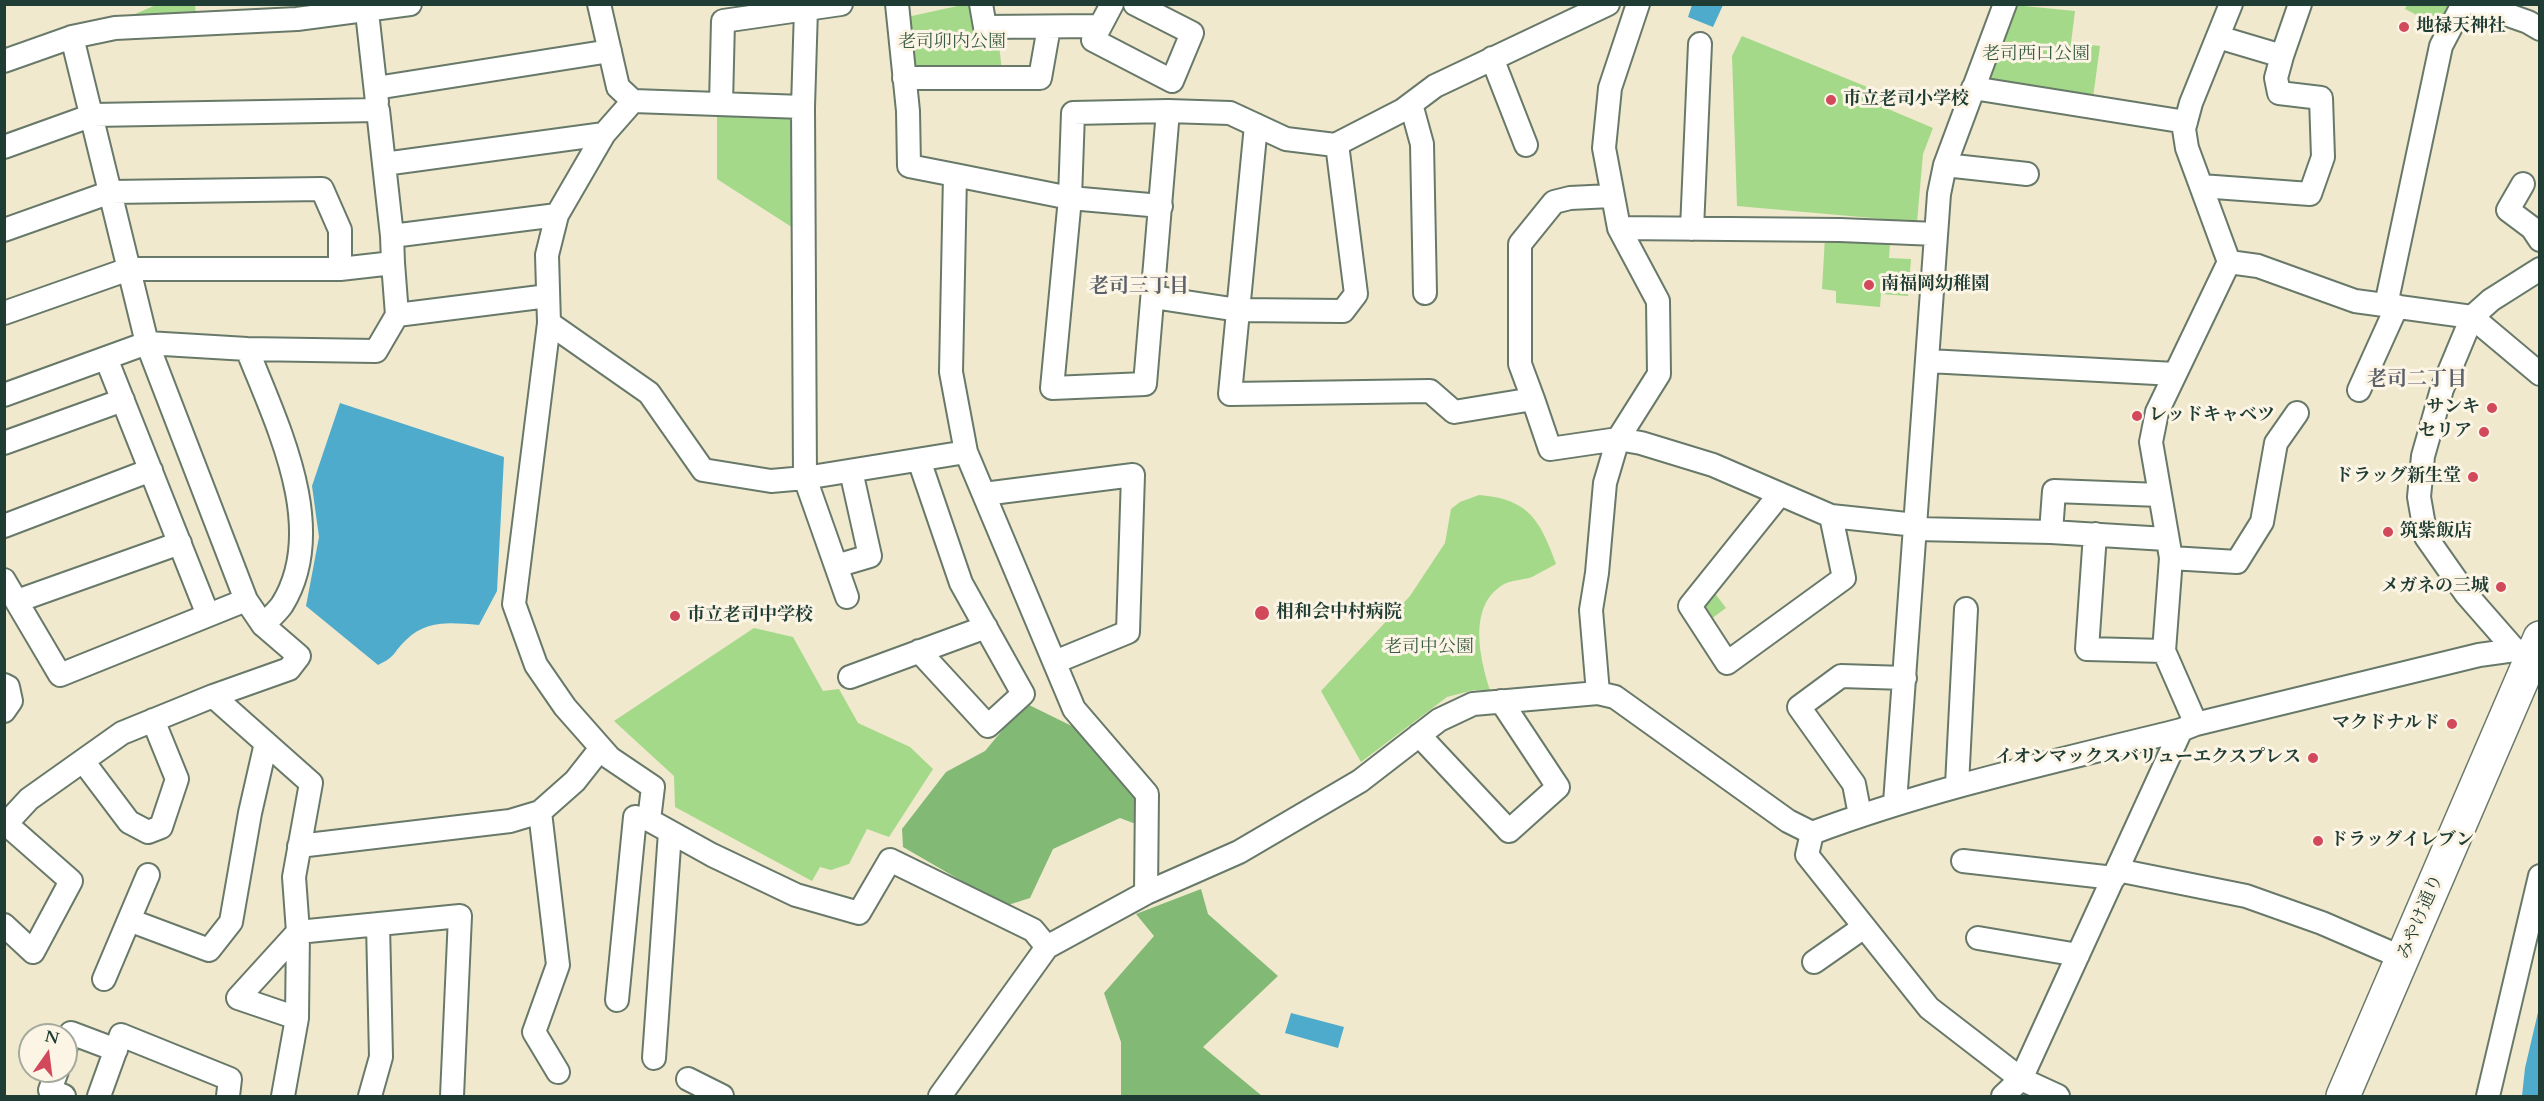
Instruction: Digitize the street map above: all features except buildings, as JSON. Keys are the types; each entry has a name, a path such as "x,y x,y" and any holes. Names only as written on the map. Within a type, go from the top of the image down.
{"highway":[{"name":"みやけ通り","path":"2343,1096 2532,648"}],"street":[{"path":"4,61 72,37 115,28 297,20 368,12 410,4"},
{"path":"598,4 618,87 633,101 804,108"},
{"path":"722,104 723,21 842,4"},
{"path":"897,4 909,166 1070,198 1161,206"},
{"path":"981,4 985,27 1100,26"},
{"path":"1112,4 1093,40 1172,81 1192,33 1135,4"},
{"path":"1168,111 1145,384 1052,388 1070,198 1073,113 1168,111 1230,113 1286,139 1337,144 1411,104 1435,86 1608,4"},
{"path":"1598,693 1591,610 1597,573 1605,483 1618,439 1659,374 1658,301 1618,228 1604,148 1610,88 1638,4"},
{"path":"1895,803 1939,194 1945,165 2005,4"},
{"path":"2003,1096 2022,1079 2115,874 2189,727 2164,651 2168,549 2151,442 2157,412 2229,262 2187,148 2184,129 2231,4"},
{"path":"2201,186 2310,194 2323,157 2321,98 2279,93 2276,78 2300,4"},
{"path":"2359,390 2391,306 2440,46 2463,4"},
{"path":"2477,4 2528,22 2540,29"},
{"path":"806,9 805,478 847,597"},
{"path":"4,395 147,343 247,349 376,351 397,315 392,236 368,12"},
{"path":"904,78 1040,78 1049,27"},
{"path":"4,925 33,952 71,881 5,824 29,799 122,733 213,696 289,669 299,656 263,625 246,600 147,343 93,115 72,37"},
{"path":"2218,37 2282,56"},
{"path":"1692,229 1700,44"},
{"path":"4,147 93,115 377,99 610,51"},
{"path":"1492,58 1526,145"},
{"path":"1973,88 2186,122"},
{"path":"633,101 604,134 557,215 547,255 549,323 514,604 536,665 565,707 610,758 653,787 649,820"},
{"path":"1411,104 1422,144 1425,292"},
{"path":"1256,125 1230,394 1430,391 1454,412 1533,399"},
{"path":"384,164 604,134"},
{"path":"1153,297 1238,310 1343,311 1356,294 1337,144"},
{"path":"1945,165 2027,174"},
{"path":"955,175 951,372 966,452 1074,709 1147,794 1146,892"},
{"path":"2523,184 2508,210 2532,228 2540,240"},
{"path":"4,230 111,192 322,189 340,230 340,269"},
{"path":"1611,196 1570,198 1554,202 1520,244 1520,363 1550,449 1618,439 1641,443 1713,465 1831,516 1916,527 2095,534 2237,562 2262,522 2276,443 2296,413"},
{"path":"392,236 557,215"},
{"path":"1618,228 1840,230 1936,234"},
{"path":"2229,262 2258,266 2355,301 2472,317 2540,374"},
{"path":"4,313 129,269 340,269 393,263"},
{"path":"2532,648 2466,594 2426,537 2419,497 2423,456 2442,389 2472,317 2491,300 2540,268"},
{"path":"397,315 548,296"},
{"path":"549,323 649,393 702,470 771,481 805,478 966,452"},
{"path":"247,349 291,463 302,531 296,572 281,605 263,625"},
{"path":"106,358 208,615"},
{"path":"1928,361 2175,374"},
{"path":"4,442 123,400"},
{"path":"919,460 961,584 1023,694 988,726 919,651"},
{"path":"4,526 151,470"},
{"path":"836,566 872,564 850,471"},
{"path":"984,494 1133,475 1128,632 1055,662"},
{"path":"2051,531 2054,491 2160,495"},
{"path":"1780,494 1690,606 1727,663 1844,578 1831,516"},
{"path":"2095,534 2087,649 2164,651"},
{"path":"17,601 180,543"},
{"path":"4,580 60,675 246,600"},
{"path":"1957,785 1966,609"},
{"path":"850,677 986,627"},
{"path":"940,1096 1047,947 1146,892 1239,852 1360,781 1439,720 1473,704 1598,693 1615,697 1788,821 1812,833 1895,803 1957,785 2479,655 2532,648"},
{"path":"1860,815 1854,784 1799,707 1841,676 1905,678"},
{"path":"4,685 8,687 11,701 4,711"},
{"path":"213,696 311,783 294,877 298,932 297,1018 283,1096"},
{"path":"1419,735 1509,831 1558,787 1501,701"},
{"path":"83,761 129,822 148,832 161,827 177,779 153,720"},
{"path":"129,920 209,950 231,922 250,813 266,743"},
{"path":"299,846 510,821 540,812 575,781 601,748"},
{"path":"540,812 558,965 534,1032 558,1072"},
{"path":"617,1000 635,817 649,820 712,855 796,895 859,913 890,860 1033,930 1047,947"},
{"path":"654,1058 670,832"},
{"path":"1812,833 1807,855 1929,1008 2022,1079 2058,1096"},
{"path":"1963,861 2115,874 2246,896 2322,923 2403,958"},
{"path":"104,979 148,874"},
{"path":"2488,1096 2540,876"},
{"path":"297,1018 238,998 298,932 460,916 452,1096"},
{"path":"370,1096 381,1057 378,924"},
{"path":"1814,962 1864,927"},
{"path":"1978,938 2078,955"},
{"path":"107,1094 121,1035 230,1079 228,1096"},
{"path":"78,1036 116,1050"},
{"path":"688,1079 722,1096"},
{"path":"53,1083 50,1090 64,1096"}],"green space":[{"path":"156,5 195,5 196,17 114,23"},
{"name":"老司卯内公園","path":"962,5 981,5 997,27 1003,80 904,78 898,19"},
{"name":"老司西口公園","path":"2014,5 2075,11 2071,43 2100,46 2092,105 1985,86"},
{"path":"2407,5 2463,5 2448,31 2405,9"},
{"path":"1742,36 1887,95 1881,106 1933,128 1923,154 1917,222 1737,206 1732,56"},
{"path":"717,104 803,107 804,235 717,179"},
{"path":"1825,237 1890,243 1889,258 1911,259 1908,296 1881,294 1880,307 1836,303 1836,291 1822,289"},
{"name":"老司中公園","path":"1479,495 1510,501 1530,514 1544,535 1556,564 1532,577 1501,586 1484,607 1480,620 1480,649 1490,690 1474,690 1447,697 1361,762 1321,691 1410,596 1445,543 1451,509 1460,502"},
{"path":"1708,584 1726,608 1703,625 1690,606"},
{"path":"754,628 793,637 823,691 839,689 858,723 910,747 933,769 889,837 867,829 849,864 831,870 820,867 812,881 675,807 674,776 614,721"},
{"path":"1025,703 1080,730 1142,797 1141,826 1120,818 1053,849 1030,898 1005,906 903,847 902,829 946,772 985,751"},
{"path":"1201,889 1208,914 1278,976 1203,1047 1262,1096 1121,1096 1121,1042 1104,993 1154,936 1136,914"}],"water":[{"path":"1692,5 1723,5 1713,27 1688,17"},
{"path":"340,403 504,457 497,591 479,625 431,625 414,633 389,659 378,665 306,606 319,537 312,486"},
{"path":"2539,1008 2539,1096 2522,1096 2525,1068"},
{"path":"1291,1013 1344,1027 1338,1048 1285,1033"}],"place":[{"name":"地禄天神社","path":"2404,27"},
{"name":"市立老司小学校","path":"1831,100"},
{"name":"南福岡幼稚園","path":"1869,285"},
{"name":"サンキ","path":"2492,408"},
{"name":"レッドキャベツ","path":"2137,416"},
{"name":"セリア","path":"2484,432"},
{"name":"ドラッグ新生堂","path":"2473,477"},
{"name":"筑紫飯店","path":"2388,532"},
{"name":"メガネの三城","path":"2501,587"},
{"name":"相和会中村病院","path":"1262,613"},
{"name":"市立老司中学校","path":"675,616"},
{"name":"マクドナルド","path":"2452,724"},
{"name":"イオンマックスバリューエクスプレス","path":"2313,758"},
{"name":"ドラッグイレブン","path":"2318,841"}],"district":[{"name":"老司三丁目","path":"1139,287"},
{"name":"老司二丁目","path":"2417,380"}]}
